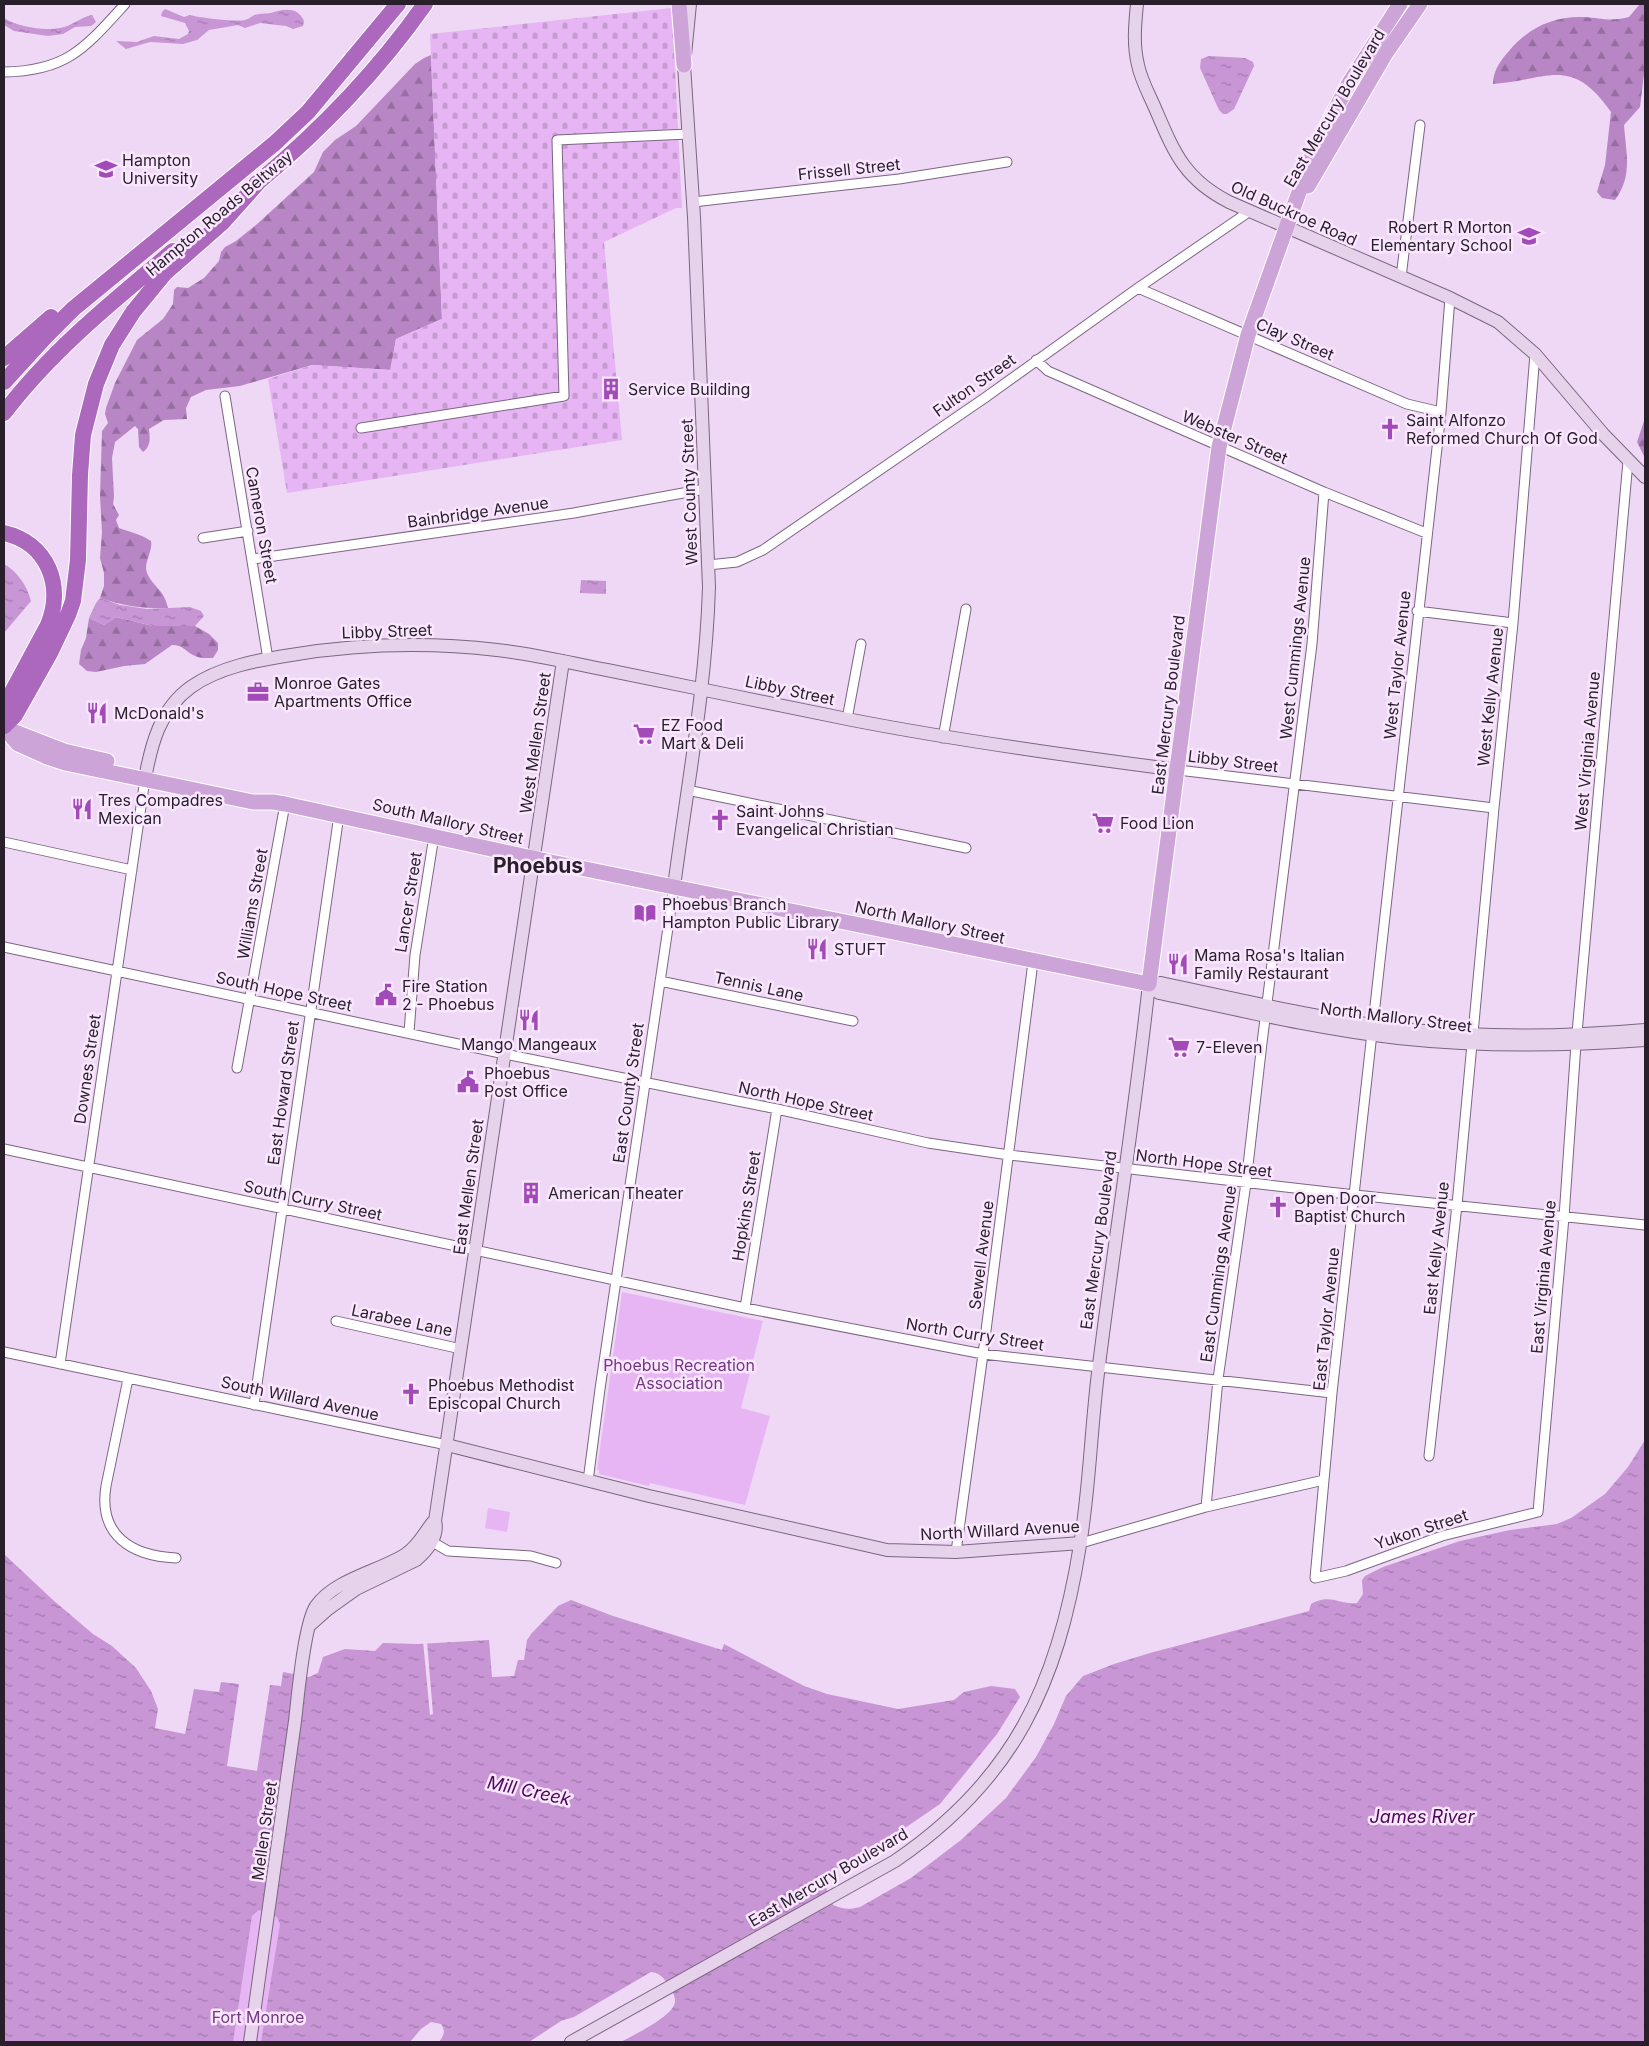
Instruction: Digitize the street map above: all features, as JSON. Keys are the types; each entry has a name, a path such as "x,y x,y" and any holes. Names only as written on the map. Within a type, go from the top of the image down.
{"highway":[{"path":"378,28 386,4"},
{"name":"Hampton Roads Beltway","path":"4,382 73,309 275,142 308,112 398,4"},
{"name":"Hampton Roads Beltway","path":"4,413 38,372 83,328 263,177 329,118 367,78 425,4"},
{"path":"367,78 438,4"},
{"path":"4,727 15,715 50,652 72,601 78,560 83,435 96,384 112,345 133,312 165,273 223,222 263,177"},
{"path":"4,358 126,255 179,221"},
{"path":"4,533 26,542 42,557 52,576 55,594 52,615 48,625 4,707"}],"main road":[{"path":"679,4 684,65"},
{"name":"West County Street","path":"674,887 707,632 706,489 693,202 684,65 690,4"},
{"name":"Old Buckroe Road","path":"1137,4 1135,31 1138,66 1175,153 1184,167 1205,188 1250,212 1450,298 1498,322 1535,354 1604,435 1645,477"},
{"name":"East Mercury Boulevard","path":"1295,206 1386,53 1420,4"},
{"name":"East Mercury Boulevard","path":"571,2042 895,1861 939,1828 974,1795 1016,1740 1050,1673 1065,1623 1081,1543 1099,1366 1219,446 1248,335 1313,153 1349,83 1396,7"},
{"name":"Libby Street","path":"146,774 154,739 161,721 171,706 190,688 216,673 268,659 323,650 381,646 436,646 498,650 701,688 943,738 1178,770"},
{"name":"West Mellen Street","path":"534,859 563,661"},
{"name":"South Mallory Street","path":"4,727 18,744 46,757 83,767 146,774 253,802 279,803 339,815 534,859 674,887"},
{"name":"East Mellen Street","path":"428,1539 436,1527 435,1520 534,859"},
{"name":"North Mallory Street","path":"674,887 1033,962 1149,984 1159,993 1373,1029 1531,1045 1645,1030"},
{"name":"North Mallory Street","path":"1577,1039 1645,1040"},
{"name":"South Willard Avenue","path":"447,1445 588,1481"},
{"name":"North Willard Avenue","path":"588,1481 887,1550 956,1552 1081,1543"},
{"name":"Mellen Street","path":"250,2042 302,1671 312,1614 317,1605 333,1591 362,1574 404,1555 428,1539"}],"street":[{"path":"4,72 38,70 64,60 91,42 125,4"},
{"path":"1401,277 1420,125"},
{"path":"361,428 564,396 557,140 688,134"},
{"name":"Frissell Street","path":"693,202 899,179 1007,162"},
{"name":"Fulton Street","path":"708,565 737,562 755,555 986,397 1138,288 1250,212"},
{"name":"Clay Street","path":"1138,288 1407,404 1441,412"},
{"name":"West Taylor Avenue","path":"1373,1029 1417,611 1441,412 1450,298"},
{"name":"West Kelly Avenue","path":"1472,1038 1513,623 1535,354"},
{"name":"Webster Street","path":"1036,360 1048,371 1324,492 1426,533"},
{"name":"Cameron Street","path":"226,396 254,559 268,659"},
{"name":"West Virginia Avenue","path":"1577,1039 1628,460"},
{"name":"Bainbridge Avenue","path":"254,559 574,513 706,489"},
{"name":"West Cummings Avenue","path":"1266,1011 1314,627 1324,492"},
{"path":"203,538 248,531"},
{"path":"943,738 966,608"},
{"path":"1417,611 1513,623"},
{"path":"847,719 861,644"},
{"name":"Libby Street","path":"1178,770 1494,808"},
{"name":"Downes Street","path":"60,1364 146,774"},
{"path":"687,790 966,848"},
{"name":"Williams Street","path":"237,1068 279,803"},
{"name":"East Howard Street","path":"254,1405 339,815"},
{"name":"Lancer Street","path":"409,1032 415,955 434,836"},
{"path":"4,842 132,870"},
{"name":"East County Street","path":"588,1481 674,887"},
{"name":"South Hope Street","path":"4,947 645,1082"},
{"name":"Sewell Avenue","path":"956,1552 1033,962"},
{"name":"Tennis Lane","path":"660,981 853,1021"},
{"name":"East Cummings Avenue","path":"1206,1508 1218,1379 1246,1183 1266,1011"},
{"name":"East Taylor Avenue","path":"1315,1578 1332,1392 1373,1029"},
{"name":"East Kelly Avenue","path":"1429,1456 1472,1038"},
{"name":"East Virginia Avenue","path":"1538,1512 1564,1217 1577,1039"},
{"name":"North Hope Street","path":"645,1082 928,1143 1009,1156 1126,1168 1355,1196 1645,1225"},
{"name":"Hopkins Street","path":"745,1308 777,1109"},
{"name":"South Curry Street","path":"4,1149 616,1280"},
{"name":"North Curry Street","path":"616,1280 745,1308 983,1354 1332,1392"},
{"name":"Larabee Lane","path":"336,1321 461,1348"},
{"name":"South Willard Avenue","path":"4,1352 447,1445"},
{"path":"128,1379 106,1486 105,1511 112,1530 128,1545 146,1555 176,1558"},
{"name":"North Willard Avenue","path":"1081,1543 1206,1508 1324,1480"},
{"name":"Yukon Street","path":"1315,1578 1346,1571 1450,1534 1538,1512"},
{"path":"428,1539 444,1550 453,1552 531,1556 556,1563"}],"green space":[{"path":"1640,4 1645,4 1645,66 1640,107 1624,125 1627,164 1621,191 1615,200 1602,198 1597,192 1605,165 1611,112 1597,94 1584,83 1571,77 1558,75 1493,84 1493,79 1498,66 1516,43 1542,25 1551,21 1572,17 1610,19 1629,17"},
{"path":"672,8 682,208 676,208 604,242 622,440 287,493 268,379 312,365 390,370 396,339 442,319 430,34"},
{"path":"431,55 442,319 396,339 391,370 312,365 240,386 206,390 191,397 186,408 187,419 164,420 149,429 149,444 143,452 139,447 138,429 135,426 115,442 112,458 113,504 119,515 116,520 119,528 151,541 151,549 146,565 147,573 164,596 168,608 134,606 100,598 104,586 104,573 100,558 102,532 100,496 102,431 108,423 105,414 106,408 115,383 137,340 163,319 173,304 174,290 177,287 188,288 204,278 219,261 221,252 225,247 256,225 314,172 323,152 335,140 356,126 415,64"},
{"path":"1645,418 1645,458 1637,442"},
{"path":"116,617 153,626 195,626 209,634 218,643 218,650 213,658 203,658 193,655 184,648 172,645 145,664 96,672 87,671 79,664 89,618 104,625"},
{"name":"Phoebus Recreation Association","path":"622,1292 763,1321 741,1408 770,1416 745,1505 650,1483 649,1486 599,1474 599,1470 597,1470"},
{"path":"488,1508 510,1512 507,1532 485,1528"},
{"name":"Fort Monroe","path":"251,1904 286,1904 282,2042 215,2042"}],"water":[{"path":"165,9 184,17 190,15 234,20 245,20 254,15 290,10 298,13 304,21 303,26 293,29 286,26 260,23 245,28 238,25 209,30 197,40 183,44 150,42 126,49 116,41 137,42 154,36 179,39 188,34 189,31 185,23 161,16"},
{"path":"92,15 96,22 91,26 75,27 63,34 48,36 14,31 4,25 4,18 23,26 53,29 64,27"},
{"path":"1209,56 1245,58 1253,62 1254,66 1234,109 1227,114 1223,114 1219,110 1200,68 1201,59"},
{"path":"4,564 14,571 21,580 31,601 4,633"},
{"path":"581,580 606,581 606,594 580,593"},
{"path":"100,598 120,605 147,609 190,607 201,611 204,616 195,626 153,626 116,617 104,625 89,618"},
{"name":"James River","path":"1645,1440 1645,2042 621,2042 662,2018 674,2006 675,2000 672,1990 663,1978 651,1972 574,2017 561,2021 529,2042 439,2042 444,2029 441,2024 431,2022 421,2029 410,2042 261,2042 280,1924 277,1917 259,1910 252,1916 233,2042 4,2042 4,1554 53,1600 93,1634 112,1646 136,1668 151,1691 158,1709 155,1728 185,1734 194,1689 219,1692 221,1682 239,1684 227,1766 257,1771 270,1685 281,1686 283,1672 309,1677 318,1673 323,1657 345,1649 375,1651 383,1643 418,1644 489,1640 492,1677 514,1676 518,1660 524,1660 527,1640 532,1633 558,1606 571,1600 613,1616 722,1650 724,1644 804,1686 827,1694 898,1709 954,1700 964,1692 991,1686 1015,1689 1020,1697 997,1734 940,1804 883,1843 832,1871 829,1875 826,1884 827,1892 833,1905 852,1909 860,1907 911,1878 961,1840 1006,1798 1036,1757 1054,1724 1066,1696 1083,1676 1150,1653 1309,1611 1311,1604 1324,1599 1357,1603 1363,1594 1362,1580 1365,1576 1383,1567 1460,1541 1510,1530 1557,1524 1571,1518 1605,1494 1628,1467"}],"pier":[{"path":"423,1641 427,1641 433,1714 430,1715"}],"place":[{"name":"Hampton University","path":"106,169"},
{"name":"Robert R Morton Elementary School","path":"1529,236"},
{"name":"Service Building","path":"611,389"},
{"name":"Saint Alfonzo Reformed Church Of God","path":"1390,429"},
{"name":"Monroe Gates Apartments Office","path":"258,692"},
{"name":"McDonald's","path":"97,713"},
{"name":"EZ Food Mart & Deli","path":"644,734"},
{"name":"Tres Compadres Mexican","path":"82,809"},
{"name":"Saint Johns Evangelical Christian","path":"720,820"},
{"name":"Food Lion","path":"1103,823"},
{"name":"Phoebus Branch Hampton Public Library","path":"645,913"},
{"name":"STUFT","path":"817,949"},
{"name":"Mama Rosa's Italian Family Restaurant","path":"1178,964"},
{"name":"Fire Station 2 - Phoebus","path":"386,995"},
{"name":"Mango Mangeaux","path":"529,1020"},
{"name":"7-Eleven","path":"1179,1047"},
{"name":"Phoebus Post Office","path":"468,1082"},
{"name":"American Theater","path":"531,1193"},
{"name":"Open Door Baptist Church","path":"1278,1207"},
{"name":"Phoebus Methodist Episcopal Church","path":"411,1394"}],"district":[{"name":"Phoebus","path":"538,866"}],"water label":[{"name":"Mill Creek","path":"529,1791"}]}
